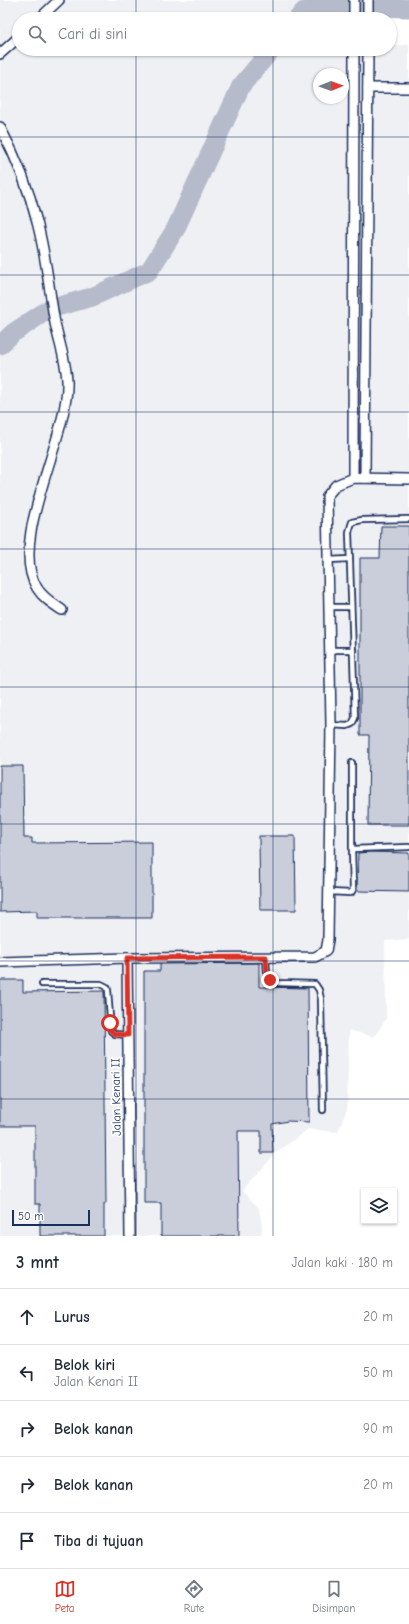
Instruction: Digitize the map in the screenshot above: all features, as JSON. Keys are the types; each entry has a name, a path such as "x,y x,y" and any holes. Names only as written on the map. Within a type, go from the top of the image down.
{"street":[{"path":"46,12 59,0"},
{"path":"354,0 354,12"},
{"path":"368,0 368,12"},
{"path":"0,54 12,43"},
{"path":"353,478 354,56"},
{"path":"365,478 368,56"},
{"path":"368,88 409,88"},
{"path":"0,126 15,155 37,222 67,380 64,411 36,510 28,552 29,567 37,588 45,598 62,610"},
{"path":"0,962 127,958 315,957 326,951 328,940 331,725 327,496 336,485 353,478 409,479"},
{"name":"Jalan Kenari II","path":"127,958 130,1236"}],"lane":[{"path":"331,725 347,726 352,724 355,718 349,532 352,522 362,520 409,519"},
{"path":"328,560 350,559"},
{"path":"329,607 351,607"},
{"path":"330,650 353,650"},
{"path":"329,892 351,892 353,890 352,763"},
{"path":"352,848 409,847"},
{"path":"266,957 267,975 270,980 278,983 314,984 319,990 321,999 323,1110"},
{"path":"42,984 101,984 108,990 111,1031 115,1034 128,1035"}],"shaded area":[{"path":"0,0 376,0 376,12 12,12 12,56 397,56 397,46 409,44 409,939 385,941 386,1019 374,1037 349,1030 347,1109 338,1132 308,1129 276,1153 242,1191 259,1208 262,1227 261,1236 0,1236"}],"building":[{"path":"381,526 409,526 409,825 368,825 369,735 360,735 360,558 380,558"},
{"path":"0,766 23,766 24,838 32,838 32,843 152,842 152,918 37,918 37,911 0,912"},
{"path":"259,836 295,836 296,910 260,910"},
{"path":"358,853 409,853 409,892 357,891"},
{"path":"259,963 259,987 308,988 309,1122 288,1121 272,1124 273,1153 261,1153 261,1131 238,1131 239,1236 161,1236 161,1203 144,1203 144,971 160,971 160,964"},
{"path":"0,980 23,980 23,992 104,991 106,1204 104,1204 104,1236 40,1236 40,1204 35,1204 35,1126 0,1126"}],"waterway":[{"path":"303,12 332,6 409,8"},
{"path":"0,345 13,333 49,309 92,297 149,271 175,230 241,86 266,56"}],"route":[{"path":"110,1023 111,1031 115,1034 128,1035 127,958 266,957 267,975 270,980"}]}
